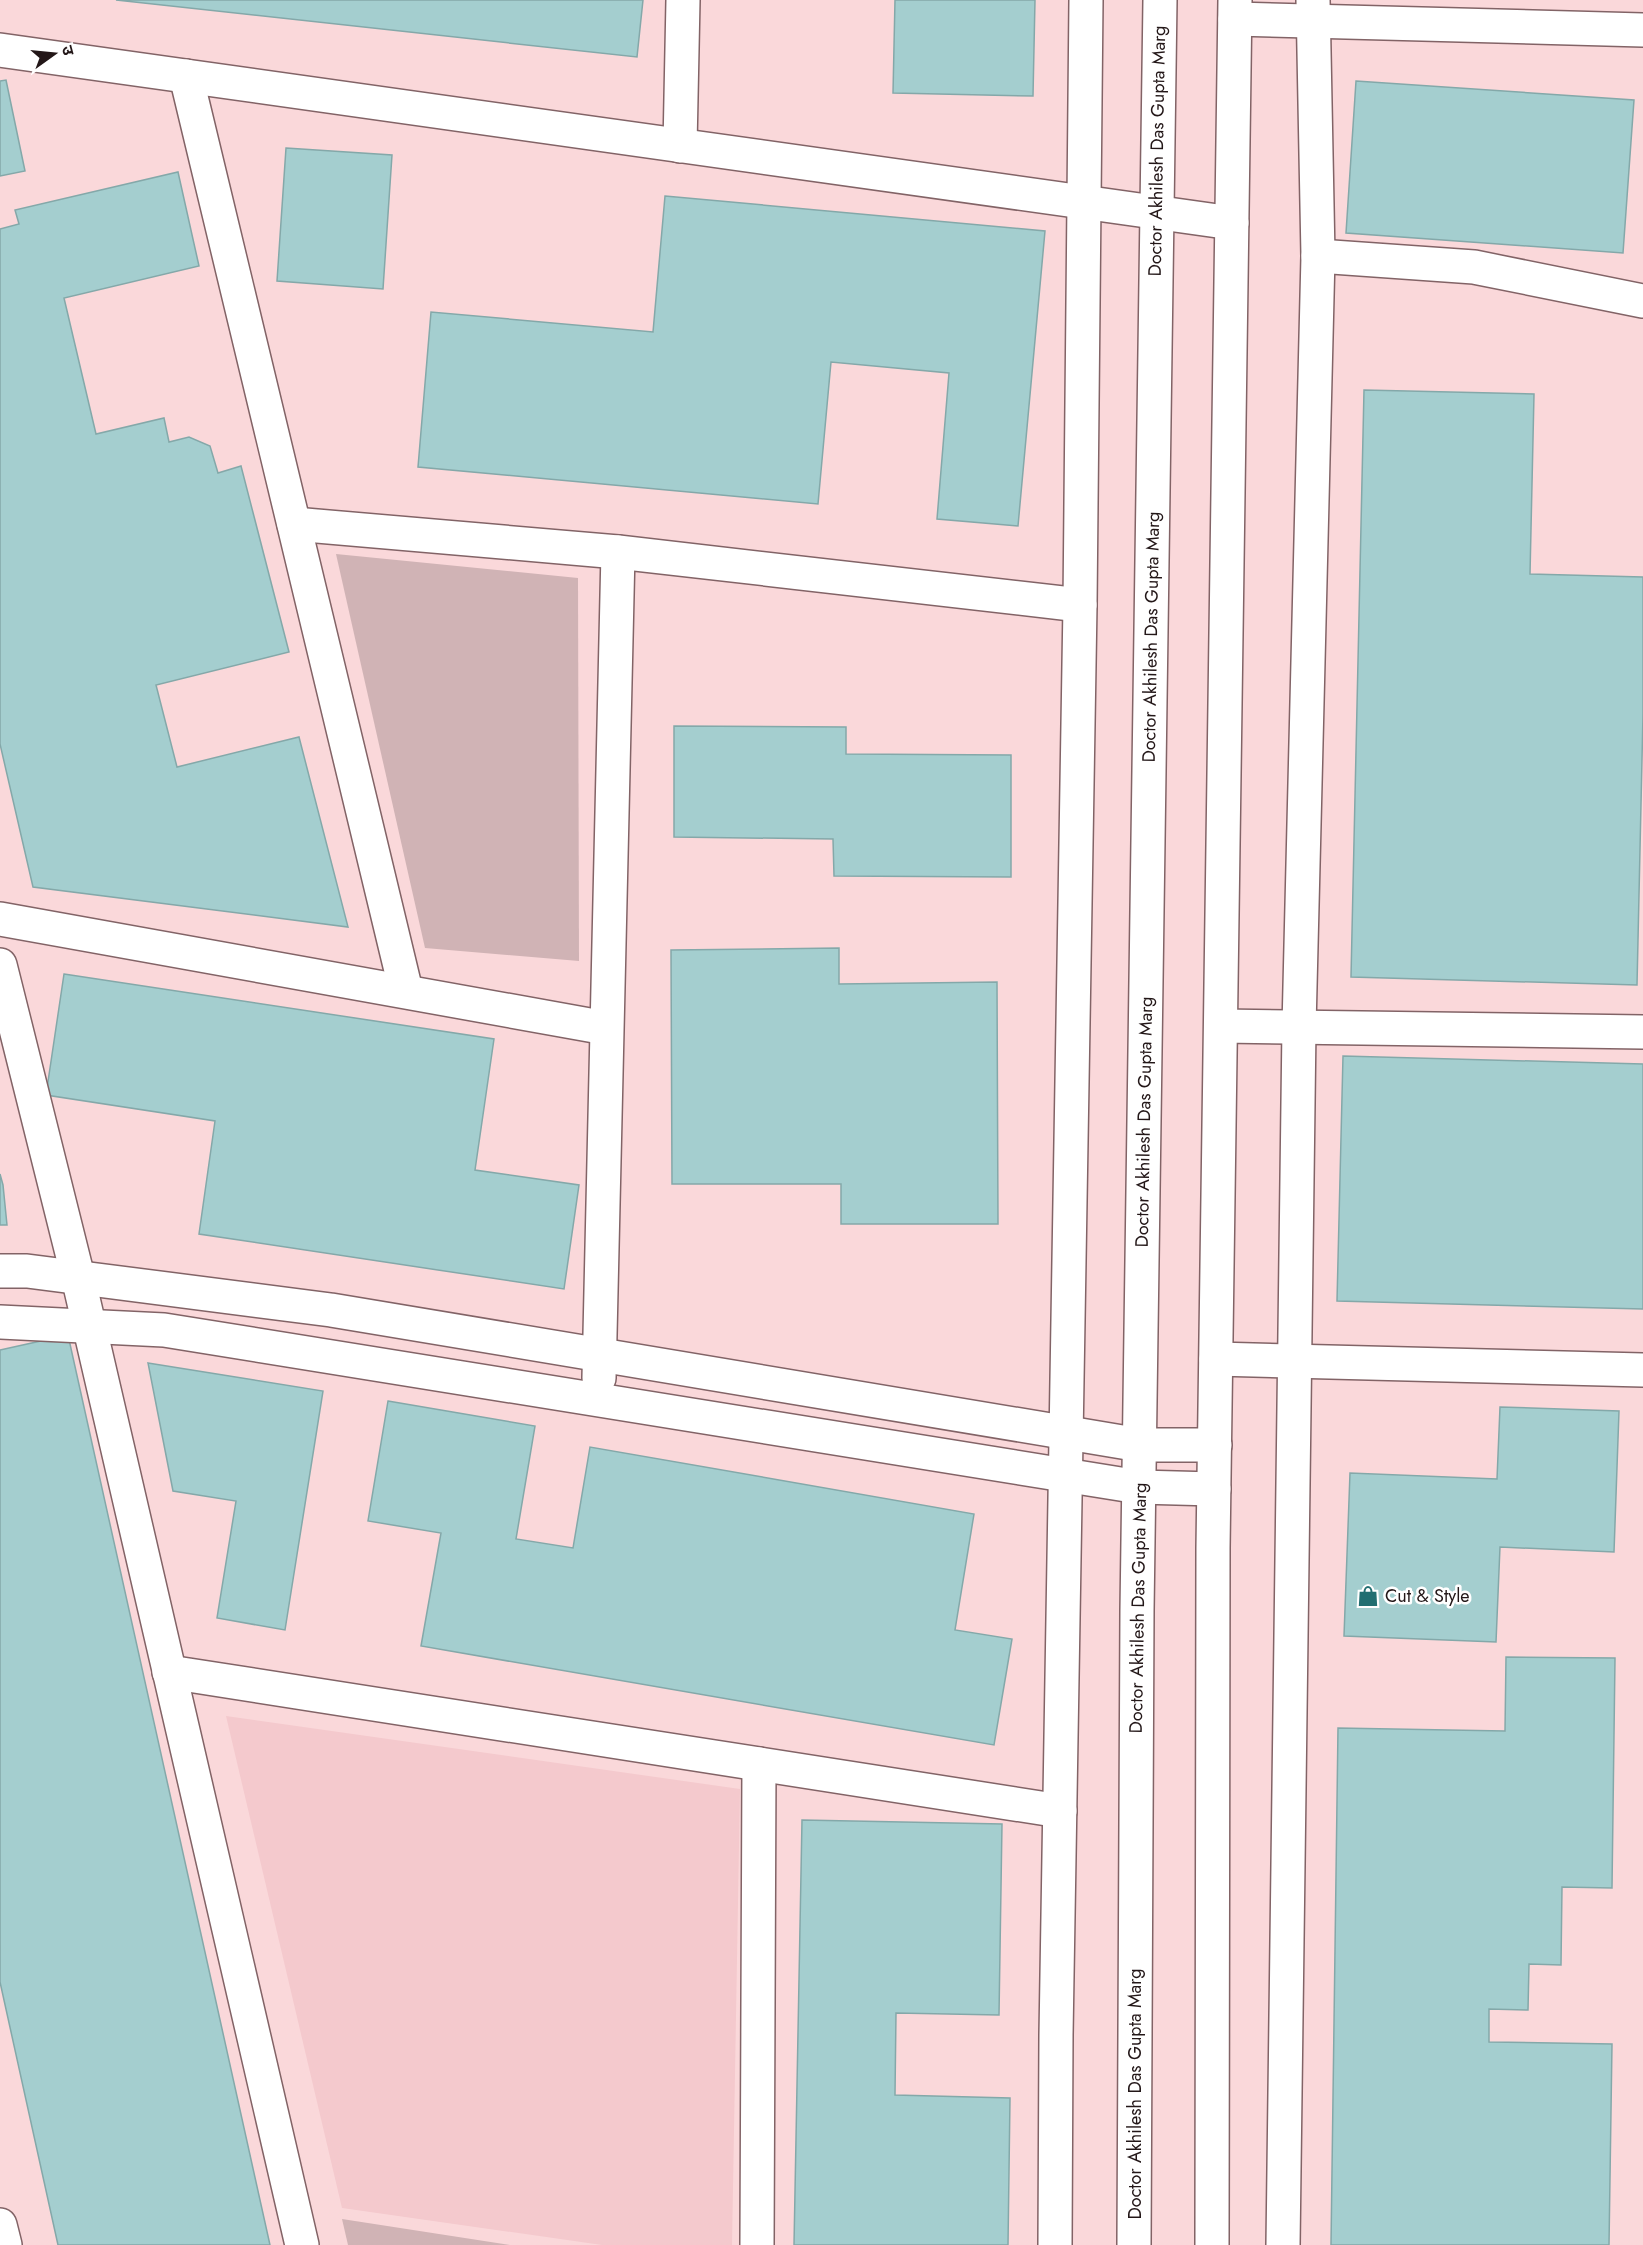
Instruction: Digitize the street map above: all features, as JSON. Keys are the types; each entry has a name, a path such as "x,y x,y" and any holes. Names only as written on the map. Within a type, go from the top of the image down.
{"street":[{"path":"680,146 683,0"},
{"path":"1054,2245 1080,605 1086,0"},
{"name":"Doctor Akhilesh Das Gupta Marg","path":"1134,2245 1139,1487 1160,0"},
{"path":"1212,2245 1214,1489 1235,9 1313,10 1643,30"},
{"path":"1283,2245 1299,1027 1318,256 1313,10"},
{"path":"0,50 1232,223"},
{"path":"186,76 406,992"},
{"path":"1318,256 1474,267 1643,301"},
{"path":"294,524 618,552 1080,605"},
{"path":"599,1400 618,552"},
{"path":"0,919 606,1028"},
{"path":"0,965 78,1277 302,2245"},
{"path":"1221,1026 1643,1032"},
{"path":"0,1271 27,1271 78,1277 331,1310 1140,1444 1215,1445"},
{"path":"0,1322 164,1330 1139,1487 1214,1489"},
{"path":"1216,1359 1643,1370"},
{"path":"169,1672 1060,1811"},
{"path":"758,2245 759,1764"},
{"path":"0,2225 5,2245"}],"shaded area":[{"path":"336,554 578,578 579,961 425,948"},
{"path":"226,1716 740,1789 732,2245 602,2245 342,2208"},
{"path":"342,2219 510,2245 348,2245"}],"building":[{"path":"116,0 643,0 637,57"},
{"path":"895,0 1035,0 1033,96 893,93"},
{"path":"6,80 25,171 0,176 0,81"},
{"path":"1356,81 1634,100 1623,253 1346,233"},
{"path":"286,148 392,155 383,289 277,281"},
{"path":"178,172 199,266 64,298 96,434 164,418 169,442 189,437 210,446 218,473 241,466 289,652 156,685 177,767 299,737 348,927 33,887 0,744 0,229 19,224 15,210"},
{"path":"665,196 1045,231 1018,526 937,519 949,373 831,362 818,504 418,467 431,312 653,332"},
{"path":"1364,390 1534,394 1530,574 1643,577 1643,714 1637,985 1351,977"},
{"path":"674,726 846,727 846,754 1011,755 1011,877 834,876 833,839 674,837"},
{"path":"839,948 839,984 997,982 998,1224 841,1224 841,1184 672,1184 671,950"},
{"path":"64,974 494,1039 475,1170 579,1185 564,1289 199,1234 215,1121 46,1095"},
{"path":"1343,1056 1643,1064 1643,1309 1337,1301"},
{"path":"0,1174 3,1185 7,1225 0,1225"},
{"path":"68,1335 270,2245 58,2245 0,1982 0,1350"},
{"path":"148,1363 323,1391 285,1630 217,1618 236,1501 173,1491"},
{"path":"388,1401 535,1426 516,1539 573,1548 590,1447 974,1514 955,1630 1012,1639 994,1745 421,1646 441,1533 368,1521"},
{"path":"1500,1407 1619,1411 1614,1552 1500,1547 1496,1642 1344,1636 1350,1473 1497,1479"},
{"path":"1506,1657 1615,1658 1612,1888 1562,1887 1561,1965 1529,1964 1528,2010 1489,2009 1489,2042 1612,2044 1609,2245 1331,2245 1338,1728 1505,1731"},
{"path":"802,1820 1002,1824 999,2015 896,2013 895,2095 1010,2098 1008,2245 794,2245"}],"place":[{"name":"Cut & Style","path":"1368,1596"}]}
